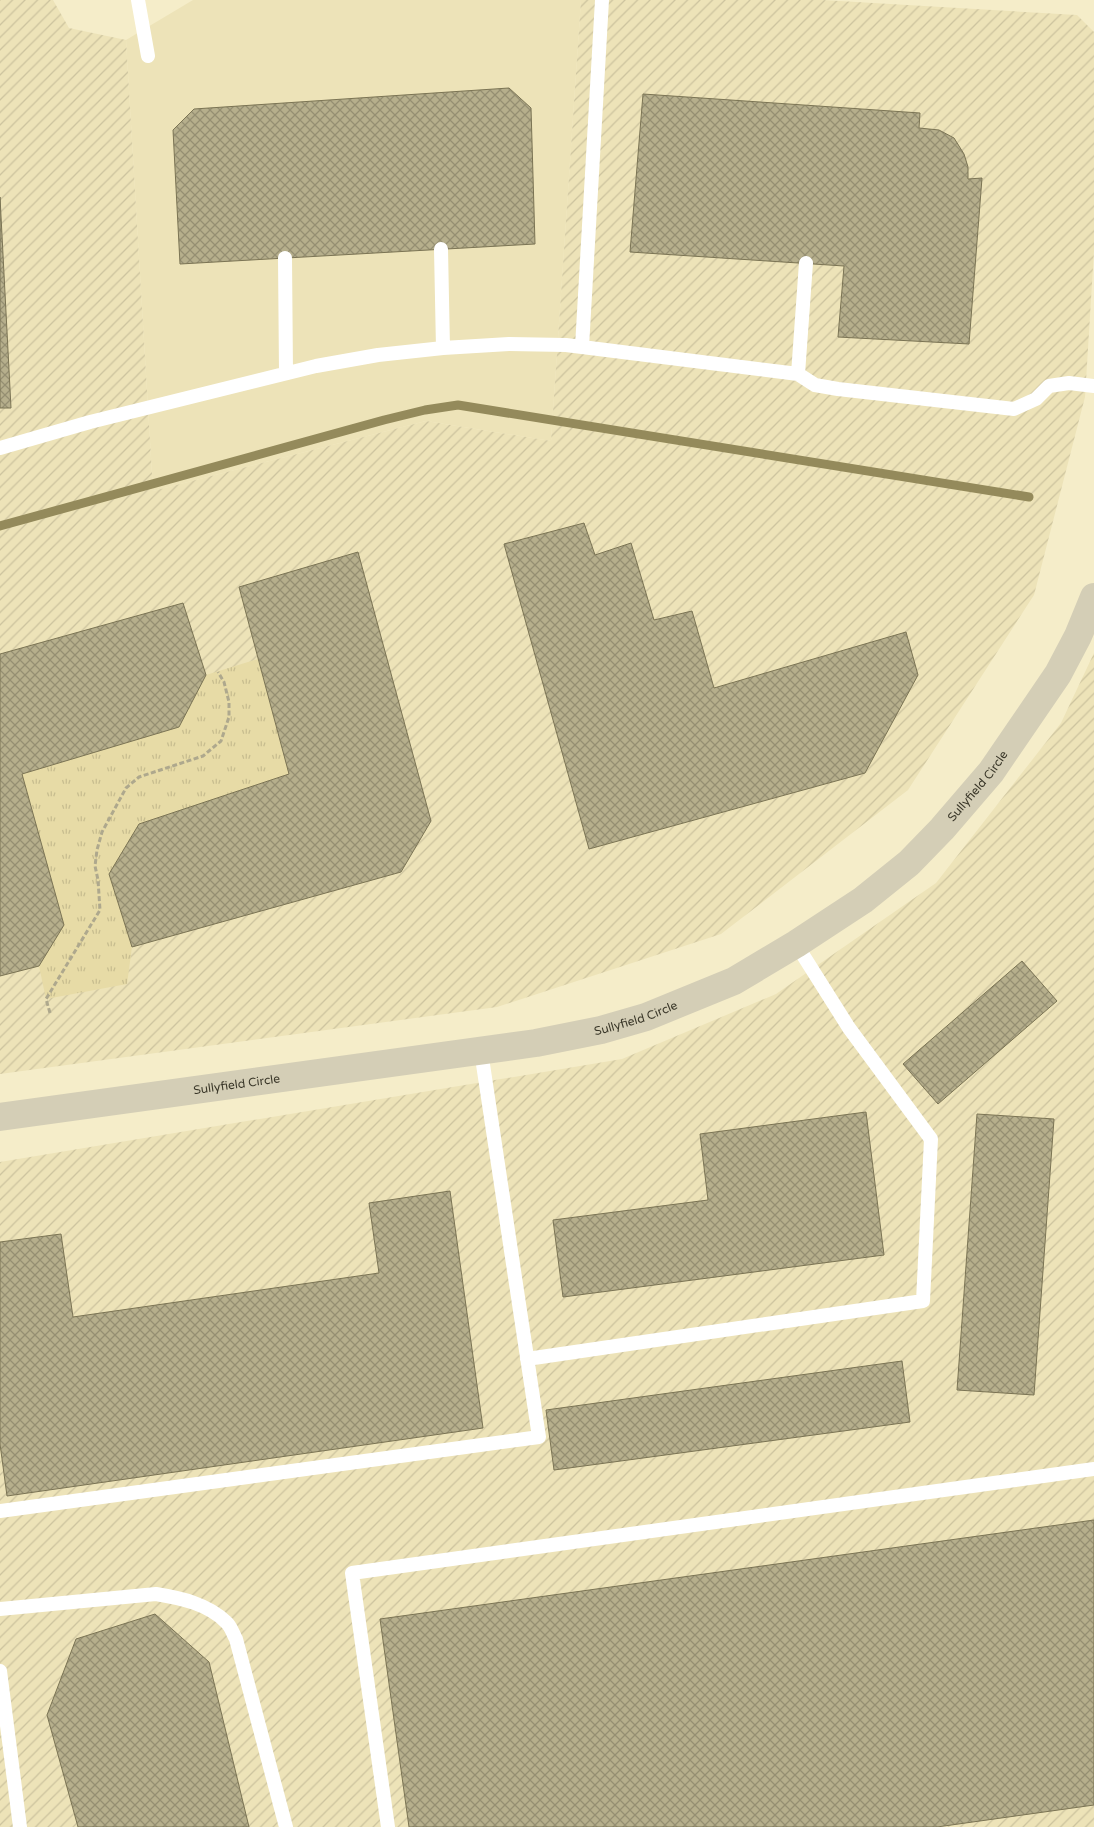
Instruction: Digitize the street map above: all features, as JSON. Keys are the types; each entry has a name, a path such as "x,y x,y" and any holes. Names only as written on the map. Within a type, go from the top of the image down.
{"street":[{"name":"Sullyfield Circle","path":"0,1117 566,1038 646,1017 734,981 796,944 863,900 909,863 942,829 992,772 1058,674 1078,636 1094,597"}],"lane":[{"path":"138,0 148,56"},
{"path":"582,347 602,0"},
{"path":"441,249 443,348"},
{"path":"285,258 286,373"},
{"path":"798,374 806,263"},
{"path":"0,448 76,426 286,373 378,355 443,348 510,344 582,347 798,374 815,385 830,388 1014,409 1036,399 1049,386 1069,383 1094,386"},
{"path":"527,1359 924,1301 931,1140 849,1028 796,944"},
{"path":"0,1511 539,1437 481,1051"},
{"path":"388,1827 352,1573 1094,1469"},
{"path":"0,1609 156,1594 180,1598 207,1608 228,1623 236,1640 286,1827"},
{"path":"0,1671 20,1827"}],"path":[{"path":"50,1013 46,999 100,910 95,866 102,832 126,788 139,777 203,756 221,741 229,717 229,702 224,682 218,672"}],"shaded area":[{"path":"0,0 53,0 69,28 126,40 153,491 426,421 551,441 581,0 822,0 1077,15 1094,32 1094,251 1085,397 1034,595 908,790 721,934 497,1007 0,1074"},
{"path":"193,0 581,0 551,441 426,421 153,491 126,40"},
{"path":"1094,653 1094,1827 0,1827 0,1162 622,1059 776,994 936,883 1061,723"}],"green space":[{"path":"258,659 289,774 139,824 112,870 132,947 127,984 46,999 39,966 64,925 22,774 179,727 206,675"}],"building":[{"path":"509,88 531,108 535,244 180,264 173,130 194,109"},
{"path":"643,94 920,113 919,128 939,130 954,138 964,154 968,167 968,179 982,178 969,344 838,337 844,266 630,252"},
{"path":"0,197 11,408 0,408"},
{"path":"584,523 595,555 631,543 654,620 692,611 714,688 906,632 918,675 865,773 589,849 504,544"},
{"path":"358,552 431,821 401,872 132,947 109,874 139,824 289,774 239,587"},
{"path":"183,603 206,675 179,727 22,774 64,925 39,966 0,976 0,654"},
{"path":"1022,961 1057,1001 938,1104 903,1064"},
{"path":"866,1112 884,1255 563,1297 553,1220 708,1200 700,1134"},
{"path":"977,1114 1054,1119 1034,1395 957,1390"},
{"path":"450,1191 483,1428 7,1496 0,1444 0,1242 61,1234 73,1317 379,1273 369,1203"},
{"path":"902,1361 910,1422 554,1470 546,1410"},
{"path":"1094,1520 1094,1805 937,1827 409,1827 380,1619"},
{"path":"155,1614 209,1662 249,1827 78,1827 47,1715 76,1639"}],"waterway":[{"path":"0,526 384,420 425,410 458,405 1029,497"}]}
